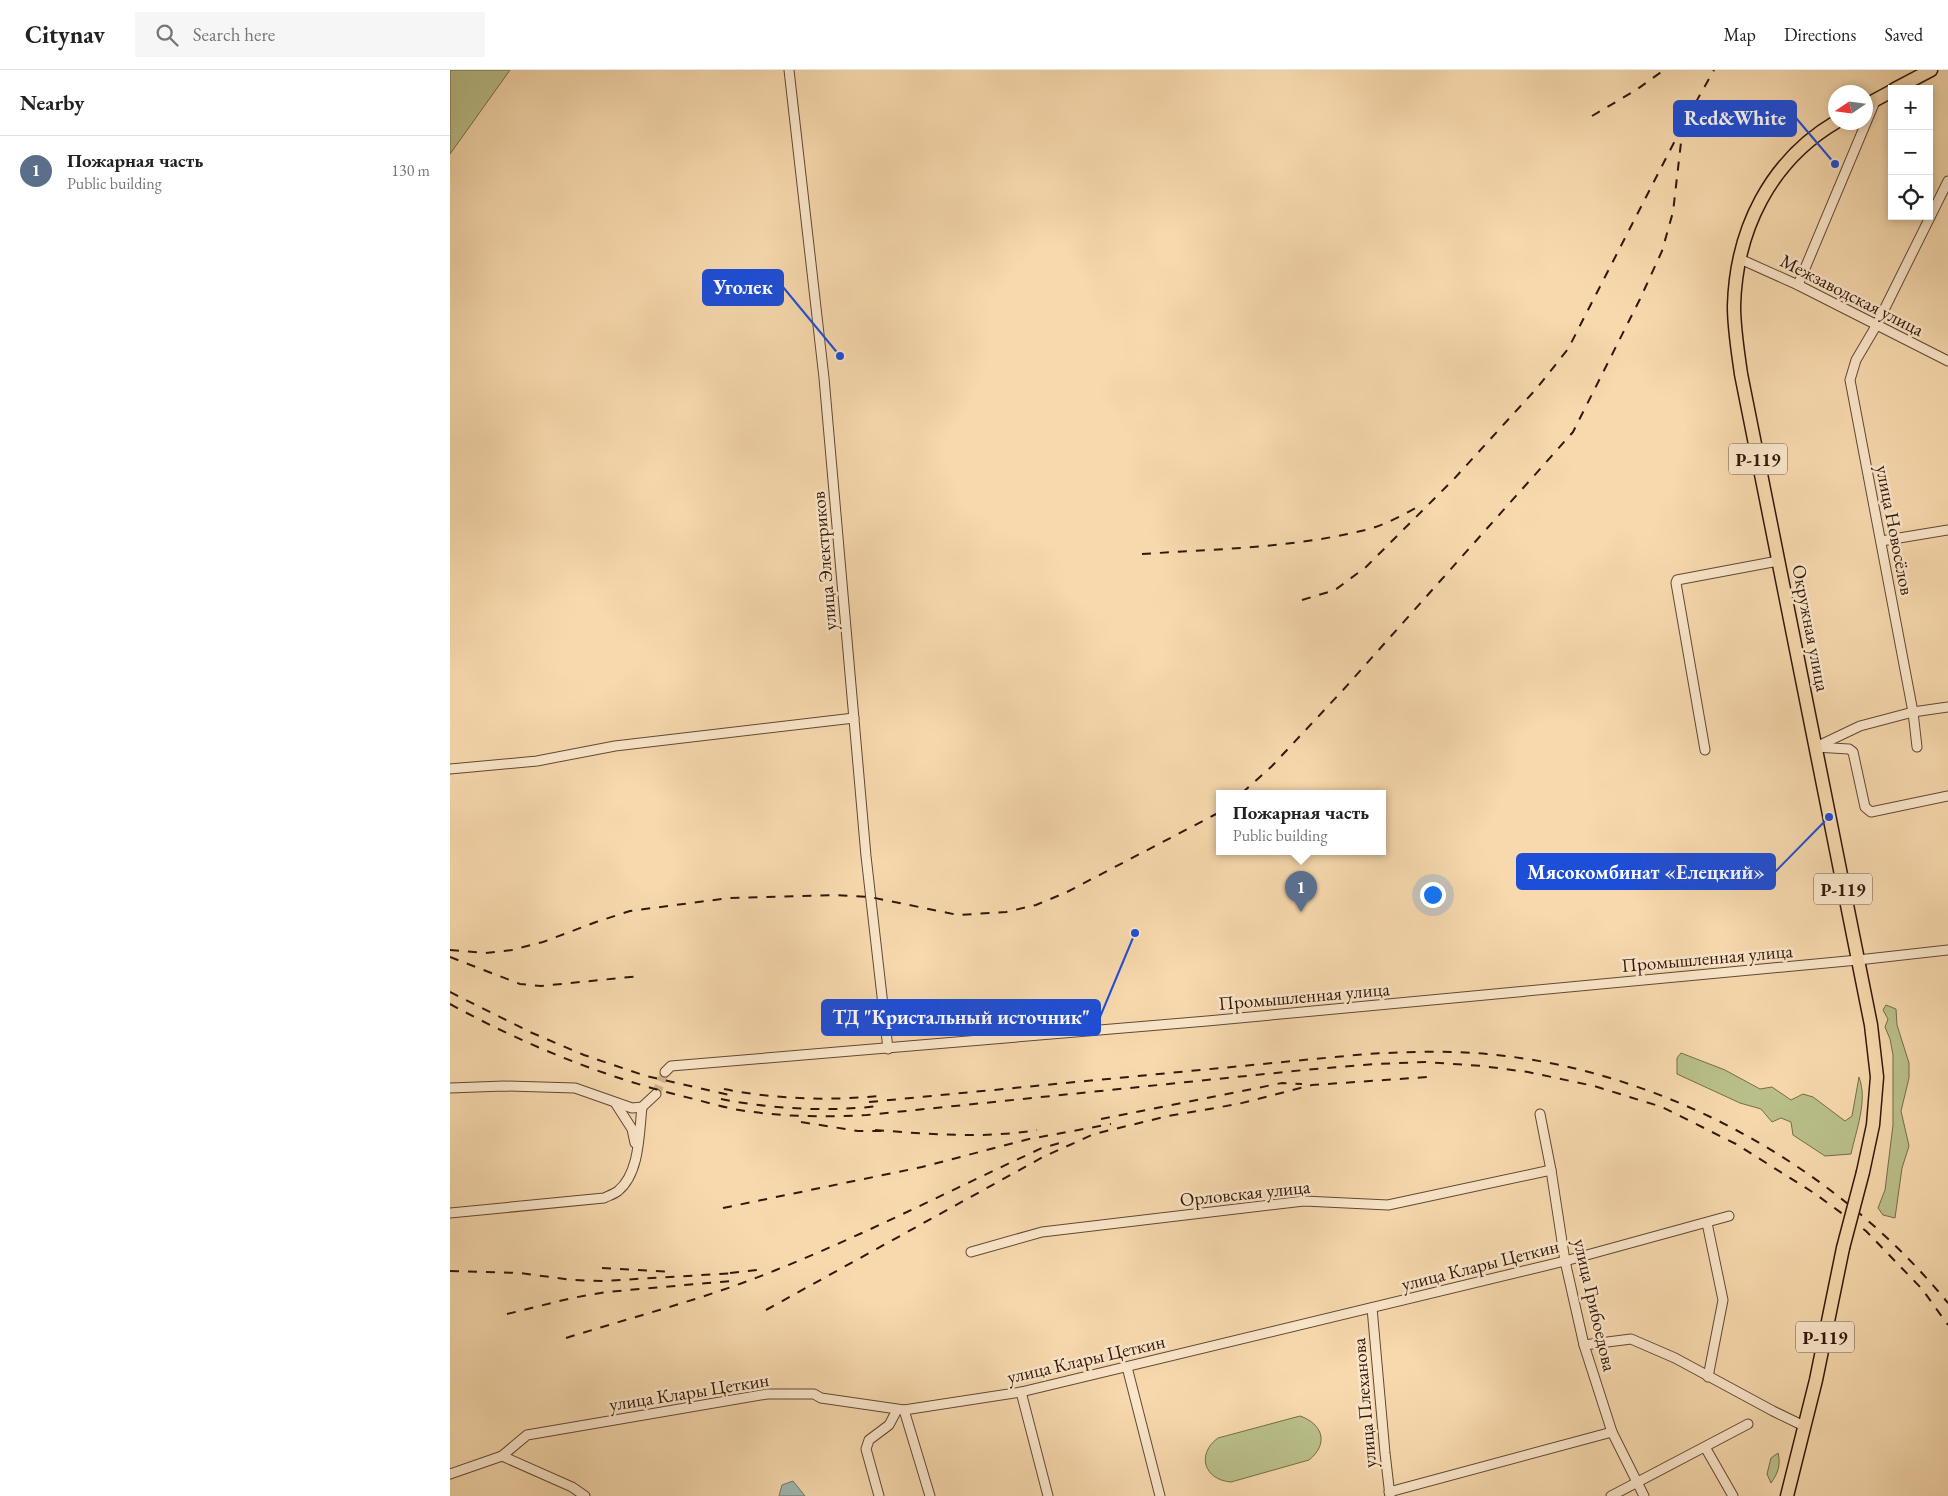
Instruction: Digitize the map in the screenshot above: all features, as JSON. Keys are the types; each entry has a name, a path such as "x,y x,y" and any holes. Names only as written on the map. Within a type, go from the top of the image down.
{"highway":[{"path":"1903,85 1931,70"},
{"path":"1873,101 1888,93"},
{"name":"Окружная улица","path":"1804,1426 1843,1248 1873,1126 1877,1077 1858,960 1741,374 1735,335 1736,283 1740,259 1756,210 1780,169 1816,134 1828,127"},
{"name":"Р-119","path":"1787,1496 1804,1426"}],"street":[{"name":"улица Электриков","path":"789,70 824,378 869,888 888,1049"},
{"path":"1798,285 1860,130"},
{"name":"улица Новосёлов","path":"1917,747 1913,712 1850,380 1856,360 1876,326 1948,181"},
{"name":"Межзаводская улица","path":"1740,259 1798,285 1948,363"},
{"path":"1881,541 1948,530"},
{"path":"1705,750 1677,580 1778,561"},
{"path":"1816,747 1860,726 1913,712 1948,707"},
{"path":"450,769 536,761 615,746 854,718"},
{"path":"1816,747 1849,749 1853,752 1865,807 1871,812 1948,796"},
{"name":"Промышленная улица","path":"665,1072 671,1066 888,1049 1858,960 1948,950"},
{"path":"450,1088 504,1086 575,1088 616,1104 632,1108 642,1107 656,1094"},
{"path":"616,1104 632,1129 636,1156"},
{"path":"450,1213 604,1198 617,1191 628,1178 636,1156 642,1107"},
{"name":"улица Грибоедова","path":"1540,1114 1565,1261 1584,1345 1612,1432 1644,1496"},
{"name":"Орловская улица","path":"972,1252 1042,1232 1304,1201 1388,1205 1551,1170"},
{"name":"улица Клары Цеткин","path":"450,1474 502,1456 527,1435 767,1394 814,1394 822,1398 901,1410 1021,1392 1565,1261 1729,1216"},
{"path":"1707,1223 1723,1300 1708,1377"},
{"name":"улица Плеханова","path":"1372,1308 1390,1494"},
{"path":"1584,1345 1631,1339 1675,1358 1772,1412 1804,1426"},
{"path":"1127,1367 1160,1496"},
{"path":"1021,1392 1048,1496"},
{"path":"879,1496 866,1449 869,1440 889,1425 901,1410"},
{"path":"901,1410 930,1496"},
{"path":"1612,1496 1748,1424"},
{"path":"1390,1494 1612,1432"},
{"path":"1705,1447 1733,1496"},
{"path":"502,1456 572,1487 585,1496"}],"green space":[{"path":"450,70 510,70 450,154"},
{"path":"1886,1005 1896,1009 1897,1025 1909,1063 1909,1078 1901,1111 1909,1146 1902,1168 1895,1218 1883,1215 1878,1208 1885,1190 1893,1125 1893,1055 1890,1039 1885,1027 1888,1019 1883,1010"},
{"path":"1681,1053 1725,1070 1760,1089 1772,1087 1791,1100 1803,1094 1813,1097 1845,1121 1852,1116 1859,1077 1862,1106 1851,1154 1825,1156 1793,1135 1791,1122 1781,1118 1772,1122 1761,1109 1740,1103 1677,1074 1677,1058"},
{"path":"1300,1416 1314,1424 1321,1435 1319,1448 1309,1460 1231,1482 1214,1477 1209,1471 1205,1458 1211,1444 1218,1438"},
{"path":"1778,1453 1778,1469 1771,1483 1767,1474 1771,1458"}],"water":[{"path":"793,1481 805,1496 779,1496 782,1485"}],"tunnel":[{"path":"656,1094 665,1072"}],"railway":[{"path":"1592,116 1636,90 1664,70"},
{"path":"1302,600 1335,590 1366,567 1453,480 1537,388 1568,349 1683,125 1714,70"},
{"path":"1245,790 1272,766 1343,690 1573,432 1662,251 1673,212 1683,125"},
{"path":"1142,554 1256,547 1313,540 1369,529 1421,505"},
{"path":"450,950 485,953 512,950 543,942 630,911 729,898 836,895 870,897 958,915 1006,912 1036,905 1067,892 1216,814"},
{"path":"450,957 520,984 541,986 640,976"},
{"path":"450,992 530,1032 584,1055 646,1076 730,1095"},
{"path":"450,1004 538,1047 630,1082 723,1107 782,1115 867,1115 1304,1070 1425,1062 1482,1066 1528,1072 1594,1086 1662,1107 1736,1144 1814,1193 1866,1231 1922,1289 1948,1325"},
{"path":"869,1102 1366,1054 1457,1052 1487,1054 1553,1064 1618,1080 1681,1104 1742,1133 1800,1168 1854,1209 1903,1254 1948,1303"},
{"path":"766,1310 1043,1157 1094,1134 1168,1116 1238,1104 1312,1085 1427,1077"},
{"path":"1101,1119 1282,1083 1302,1084"},
{"path":"724,1089 762,1095 801,1098 878,1096"},
{"path":"721,1099 760,1105 819,1109 878,1106"},
{"path":"801,1122 858,1131 882,1131"},
{"path":"723,1208 922,1167 1029,1139 1111,1124"},
{"path":"875,1130 976,1135 1037,1130"},
{"path":"566,1338 698,1298 776,1270 876,1226 1042,1148 1060,1143"},
{"path":"602,1268 673,1272"},
{"path":"730,1273 765,1269"},
{"path":"450,1271 520,1273 572,1280 603,1281 736,1273"},
{"path":"507,1314 572,1298 606,1292 731,1281"}],"place":[{"name":"Red&White","path":"1835,164"},
{"name":"Уголек","path":"840,356"},
{"name":"Мясокомбинат «Елецкий»","path":"1829,817"},
{"name":"Пожарная часть","path":"1301,912"},
{"name":"ТД \"Кристальный источник\"","path":"1135,933"}]}
